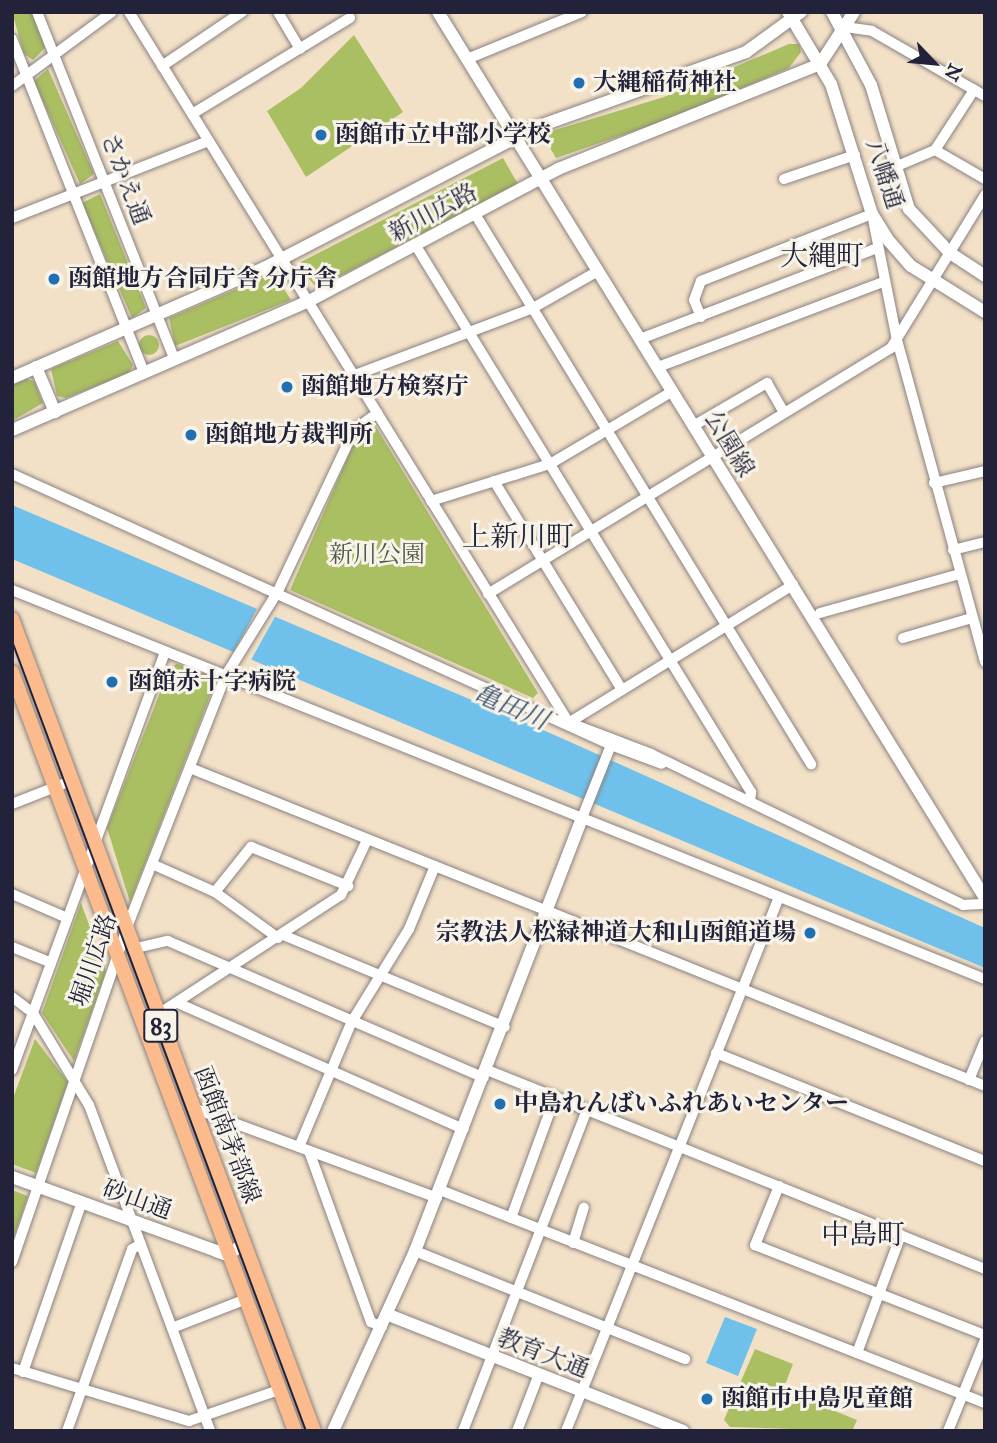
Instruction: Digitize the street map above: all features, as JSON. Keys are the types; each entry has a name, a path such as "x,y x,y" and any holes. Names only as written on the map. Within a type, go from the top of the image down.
{"main road":[{"name":"函館南茅部線","path":"12,619 94,833 132,949 314,1431"},
{"name":"83","path":"12,672 86,858 118,957 227,1255 295,1431"}],"street":[{"name":"さかえ通","path":"37,12 174,360"},
{"path":"12,86 111,12"},
{"path":"129,12 569,723"},
{"path":"162,66 242,12"},
{"path":"278,12 300,49"},
{"name":"公園線","path":"439,12 540,180 985,898"},
{"path":"467,59 582,12"},
{"name":"八幡通","path":"832,12 845,27 872,85 909,209 950,253 985,276"},
{"path":"820,64 854,12"},
{"name":"八幡通","path":"795,15 820,64 855,155 872,214 906,262 985,312"},
{"name":"新川広路","path":"12,378 282,259 516,138 746,52 795,15"},
{"path":"192,114 350,18"},
{"path":"845,27 872,31 985,96"},
{"path":"12,39 144,373"},
{"name":"新川広路","path":"12,430 309,301 540,180 820,64"},
{"path":"895,167 935,150 974,90"},
{"path":"12,218 208,141"},
{"path":"935,150 985,179"},
{"path":"784,179 855,155"},
{"path":"488,594 784,413 897,340 985,195"},
{"path":"475,214 811,764"},
{"path":"701,317 694,300 701,281 872,214 874,249 934,484 985,662"},
{"path":"416,246 751,792 750,802"},
{"path":"640,339 874,249"},
{"path":"355,375 470,334 533,308 598,271"},
{"path":"658,367 883,282"},
{"path":"36,367 55,412"},
{"path":"693,426 767,383 784,413"},
{"path":"431,501 550,464 673,391"},
{"name":"堀川広路","path":"12,1262 118,957 226,675 239,659 278,591 354,430 377,413"},
{"path":"934,484 985,471"},
{"path":"12,474 569,723 609,749 667,765"},
{"path":"494,481 622,690"},
{"path":"953,550 985,542"},
{"path":"820,613 960,574"},
{"path":"569,723 793,585"},
{"path":"12,590 985,979"},
{"path":"903,638 972,618"},
{"name":"堀川広路","path":"13,1063 33,1013 94,833 165,652"},
{"path":"569,723 589,725 667,765 750,802 962,905 985,904"},
{"path":"333,1431 386,1321 415,1251 505,1027 545,910 609,749"},
{"path":"190,768 985,1086"},
{"path":"12,804 73,780"},
{"path":"143,1024 231,971 348,886 367,840"},
{"path":"215,892 251,847 348,886"},
{"path":"152,864 215,892 280,937 505,1027"},
{"path":"386,1321 371,1322 304,1149 351,1023 410,929 435,866"},
{"path":"12,894 65,917"},
{"path":"565,1431 779,897"},
{"path":"132,949 168,941 351,1023 485,1074 555,1097 985,1269"},
{"path":"12,947 49,962"},
{"path":"12,997 33,1013 74,1082 134,1221 210,1431"},
{"path":"180,1004 331,1073 464,1129"},
{"path":"969,1080 985,1041"},
{"path":"716,1053 985,1161"},
{"path":"511,1218 555,1097"},
{"path":"193,1108 304,1149 511,1218 985,1403"},
{"path":"463,1431 515,1290 587,1110"},
{"name":"砂山通","path":"12,1177 227,1255"},
{"path":"779,1186 755,1245 985,1338 948,1431"},
{"path":"82,1202 18,1370 187,1426 279,1390"},
{"path":"573,1243 584,1208"},
{"path":"857,1353 901,1235"},
{"path":"67,1431 132,1249 141,1244"},
{"path":"227,1255 244,1244"},
{"path":"415,1251 685,1359"},
{"path":"172,1328 244,1300"},
{"name":"教育大通","path":"386,1321 491,1356 682,1431"},
{"path":"517,1431 539,1374"}],"green space":[{"path":"12,12 32,12 45,48 33,60 24,54"},
{"path":"354,35 403,112 306,177 267,111 301,88"},
{"path":"789,44 799,44 801,52 789,68 672,118 556,158 542,134 664,97"},
{"path":"48,69 94,174 80,184 34,81"},
{"path":"503,158 518,184 317,288 299,268 301,262"},
{"path":"100,194 146,308 132,318 82,203"},
{"path":"274,273 291,300 175,346 169,318"},
{"path":"149,335 156,338 159,345 156,352 149,355 142,352 139,345 142,338"},
{"path":"118,341 133,365 129,373 66,398 57,396 51,369"},
{"path":"26,379 34,381 43,403 12,421 12,385"},
{"name":"新川公園","path":"376,427 538,693 533,698 290,590 357,436"},
{"path":"177,664 217,678 130,902 107,828 170,667"},
{"path":"81,903 106,971 74,1061 42,1013"},
{"path":"35,1039 68,1082 36,1173 12,1164 12,1101"},
{"path":"12,1190 28,1196 12,1242"},
{"path":"755,1349 793,1364 783,1390 857,1420 852,1431 730,1427 724,1420"}],"water":[{"path":"12,505 559,737 985,928 985,968 12,559"},
{"path":"725,1317 757,1329 738,1376 706,1363"}],"pier":[{"path":"258,607 276,615 251,660 233,653"}],"tram line":[{"path":"12,641 306,1431"}],"place":[{"name":"大縄稲荷神社","path":"579,83"},
{"name":"函館市立中部小学校","path":"321,135"},
{"name":"函館地方合同庁舎 分庁舎","path":"54,279"},
{"name":"函館地方検察庁","path":"287,387"},
{"name":"函館地方裁判所","path":"191,435"},
{"name":"函館赤十字病院","path":"112,682"},
{"name":"宗教法人松緑神道大和山函館道場","path":"810,933"},
{"name":"中島れんばいふれあいセンター","path":"500,1104"},
{"name":"函館市中島児童館","path":"707,1399"}],"district":[{"name":"大縄町","path":"822,256"},
{"name":"上新川町","path":"518,537"},
{"name":"中島町","path":"863,1235"}],"water label":[{"name":"亀田川","path":"511,707"}]}
